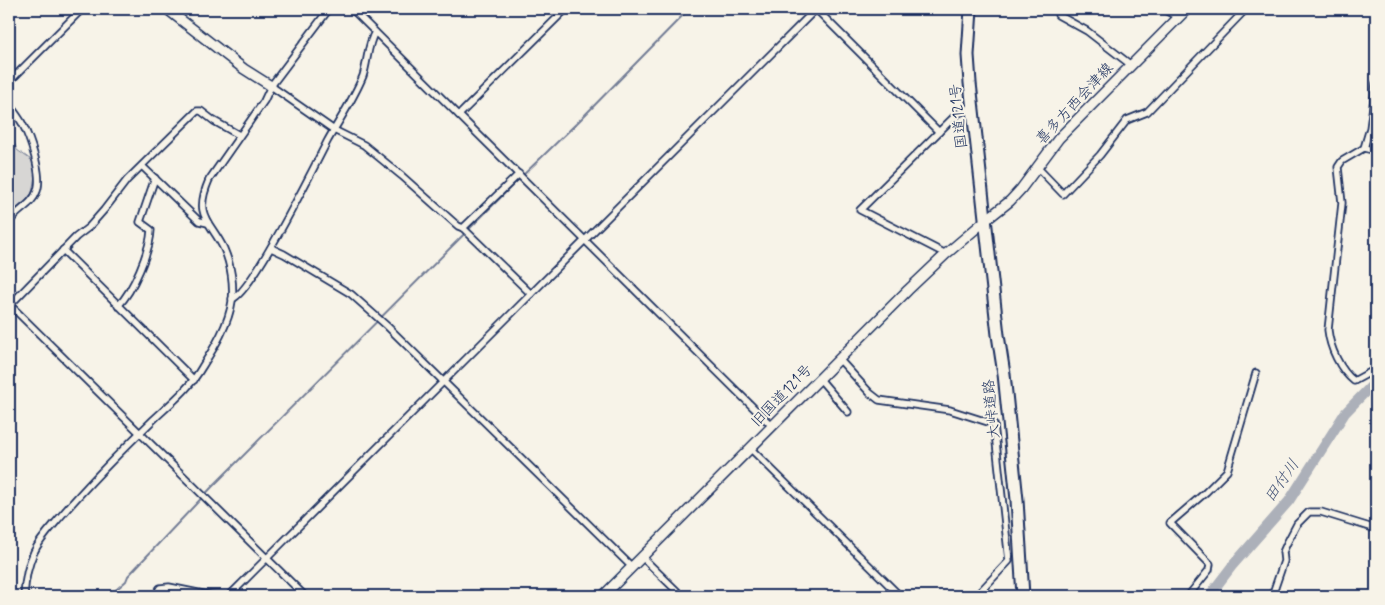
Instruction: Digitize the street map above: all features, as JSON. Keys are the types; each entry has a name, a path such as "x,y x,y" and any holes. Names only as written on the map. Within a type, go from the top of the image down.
{"highway":[{"name":"国道121号","path":"971,9 968,55 986,220"},
{"name":"大峠道路","path":"986,220 1017,500 1023,596"}],"street":[{"path":"9,82 82,9"},
{"path":"167,9 244,69 334,130 364,145 458,226 466,230 531,294"},
{"path":"24,596 27,570 35,550 72,504 194,380 223,328 232,299 231,274 220,242 208,224 202,204 203,194 209,180 264,101 271,86 329,9"},
{"path":"352,9 772,426"},
{"path":"459,115 566,9"},
{"path":"229,596 816,9 938,132"},
{"path":"1163,9 1178,17"},
{"name":"喜多方西会津線","path":"986,220 1010,202 1059,138 1187,9"},
{"path":"1037,167 1063,194 1100,155 1127,120 1147,112 1246,9"},
{"path":"1058,15 1087,31 1131,65"},
{"path":"232,299 238,298 271,248 362,76 375,32"},
{"path":"1376,83 1370,128 1364,148 1342,161 1338,167 1342,203 1328,330 1331,346 1349,377 1354,381 1376,369"},
{"path":"9,104 23,124 38,170 38,191 28,205 12,218 9,223"},
{"path":"946,254 860,210 938,132 961,112 973,110"},
{"path":"239,135 214,121 201,111 197,111 127,180 89,227 63,250 9,305 305,596"},
{"path":"1364,148 1376,151"},
{"path":"142,166 199,221 208,224"},
{"path":"466,230 519,174"},
{"path":"118,306 128,295 152,230 140,222 155,178"},
{"name":"旧国道121号","path":"602,596 751,449 839,358 946,254 986,220"},
{"path":"271,248 351,294 445,382 632,567"},
{"path":"63,250 194,380"},
{"path":"839,358 870,393 879,400 950,410 994,424 1009,561 976,596"},
{"path":"1188,596 1209,570 1210,564 1170,524 1227,471 1256,373"},
{"path":"819,378 848,412"},
{"path":"751,449 900,596"},
{"path":"1272,596 1284,562 1284,552 1287,543 1298,524 1309,512 1321,512 1376,529"},
{"path":"642,557 682,596"},
{"path":"155,596 160,588 169,587 213,596"}],"shaded area":[{"path":"9,130 17,150 37,164 32,193 9,222"}],"waterway":[{"path":"109,596 126,581 128,576 212,487 689,9"},
{"name":"田付川","path":"1209,596 1232,566 1289,501 1345,413 1376,381"}]}
